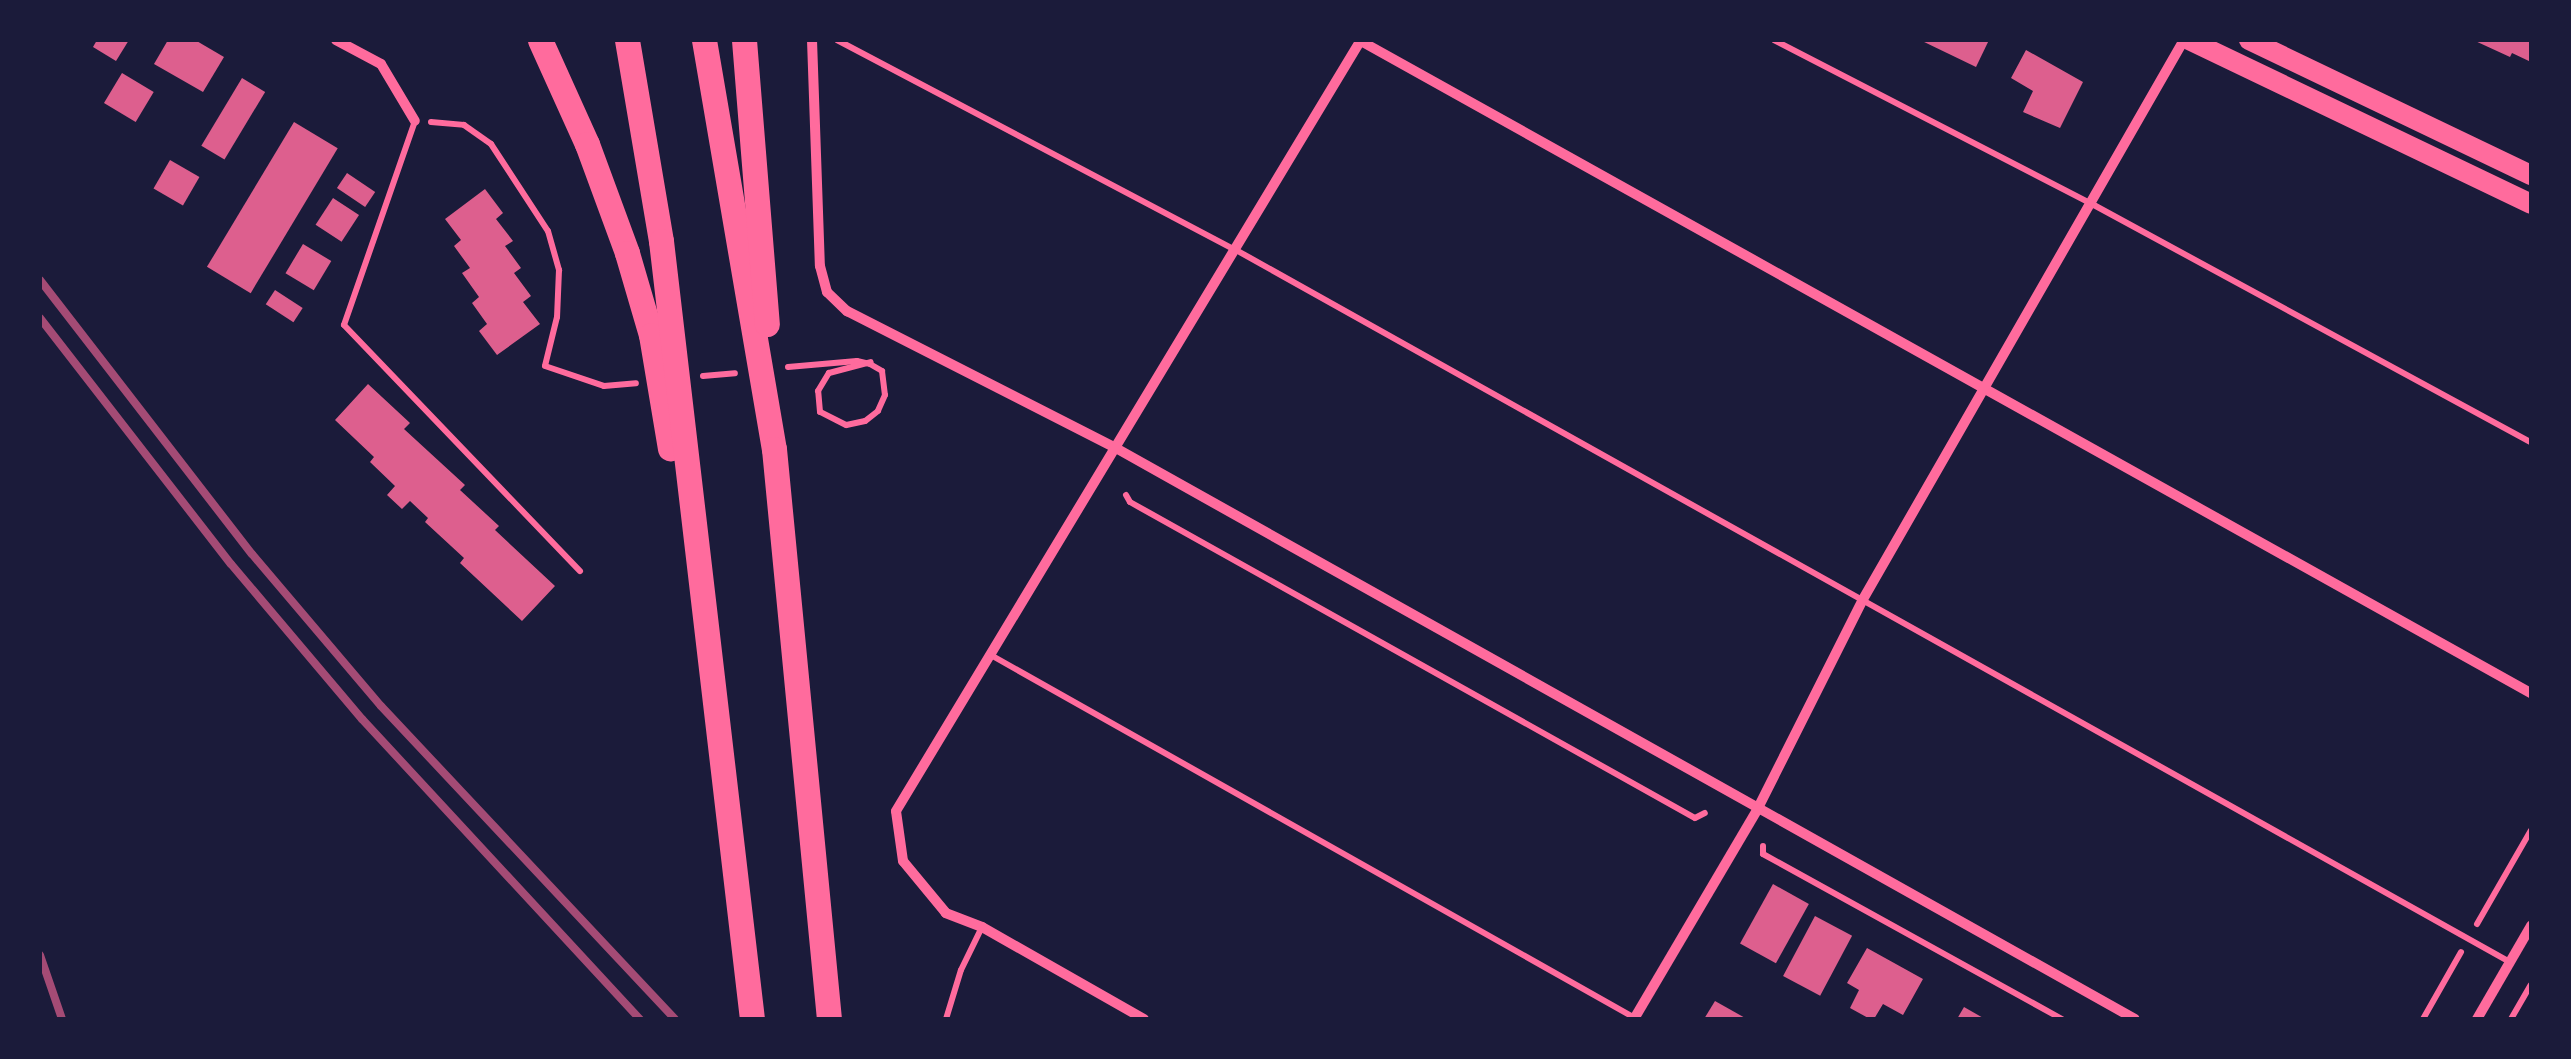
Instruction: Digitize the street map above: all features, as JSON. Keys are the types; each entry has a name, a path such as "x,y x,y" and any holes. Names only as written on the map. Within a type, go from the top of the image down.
{"highway":[{"path":"540,40 587,144 651,335 726,792"},
{"path":"626,40 661,241 752,1019"},
{"path":"704,40 774,449"},
{"path":"744,40 763,246 774,449 829,1019"}],"main road":[{"path":"2187,40 2531,204"},
{"path":"2250,40 2531,175"}],"street":[{"path":"336,40 381,64 415,121"},
{"path":"812,40 820,266 826,292 847,311 1114,447 2135,1019"},
{"path":"1144,1019 982,927 946,913 903,861 896,811 1360,40 2531,693"},
{"path":"1635,1019 1757,810 1862,601 1983,386 2187,40"},
{"path":"2477,1019 2531,926"}],"lane":[{"path":"837,40 1236,250 2510,962"},
{"path":"1774,40 2092,204 2531,442"},
{"path":"415,121 344,325 580,571"},
{"path":"988,654 1635,1019"},
{"path":"946,1019 961,970 982,927"}],"path":[{"path":"415,121 464,125 491,144 506,164 548,231 559,270 556,317 545,366 604,386"},
{"path":"829,373 871,362"},
{"path":"1126,495 1130,502 1695,818 1706,814"},
{"path":"1763,846 1763,854 2062,1019"},
{"path":"2511,1019 2531,985"}],"building":[{"path":"97,40 129,40 116,61 93,47"},
{"path":"168,40 195,40 224,57 203,92 154,64"},
{"path":"1920,40 1989,40 1976,67"},
{"path":"2473,40 2531,40 2531,62 2512,53 2510,57"},
{"path":"2026,50 2083,82 2060,128 2023,112 2033,91 2011,78"},
{"path":"122,73 154,92 136,122 104,103"},
{"path":"242,78 265,92 224,160 201,146"},
{"path":"294,122 338,148 251,293 207,267"},
{"path":"170,160 199,177 183,206 154,189"},
{"path":"347,173 375,192 365,207 337,188"},
{"path":"485,189 503,213 496,219 513,241 505,246 521,268 514,273 531,296 523,302 540,324 497,355 479,331 487,324 472,303 479,297 462,273 470,268 454,246 461,240 445,219"},
{"path":"333,198 359,215 342,242 316,225"},
{"path":"303,244 331,261 314,290 285,273"},
{"path":"275,290 303,308 293,322 266,304"},
{"path":"368,384 410,423 404,429 465,485 460,490 499,526 495,530 555,586 522,621 460,563 464,558 425,522 428,518 410,501 402,509 387,495 395,486 370,462 374,457 335,420"},
{"path":"1773,884 1809,904 1776,963 1740,943"},
{"path":"1815,916 1852,936 1820,996 1783,976"},
{"path":"1867,948 1923,979 1903,1015 1883,1004 1874,1019 1870,1019 1850,1008 1859,990 1847,983"},
{"path":"1715,1001 1747,1019 1704,1019"},
{"path":"1964,1007 1985,1019 1957,1019"}],"railway":[{"path":"40,280 252,554 381,706 675,1019"},
{"path":"40,318 231,564 362,719 640,1019"},
{"path":"40,955 62,1019"}]}
